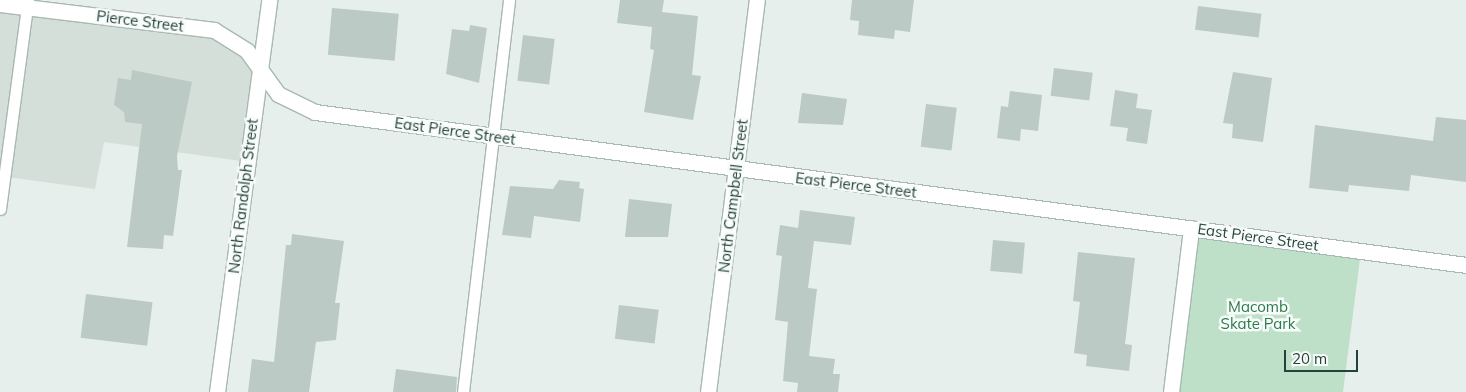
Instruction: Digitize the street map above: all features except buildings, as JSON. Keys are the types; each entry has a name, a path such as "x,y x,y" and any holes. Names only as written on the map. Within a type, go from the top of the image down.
{"street":[{"name":"North Randolph Street","path":"218,392 269,0"},
{"name":"North Campbell Street","path":"708,392 757,0"},
{"name":"Pierce Street","path":"0,4 27,4 214,30 237,42 259,74"},
{"name":"East Pierce Street","path":"259,74 284,98 315,112 1466,265"},
{"path":"1171,392 1191,228"}],"lane":[{"path":"463,392 509,0"},
{"path":"0,209 27,4"}],"shaded area":[{"path":"0,4 214,30 254,62 248,162 104,142 95,189 0,176"}],"green space":[{"name":"Macomb Skate Park","path":"1191,228 1361,251 1343,392 1171,392"}]}
